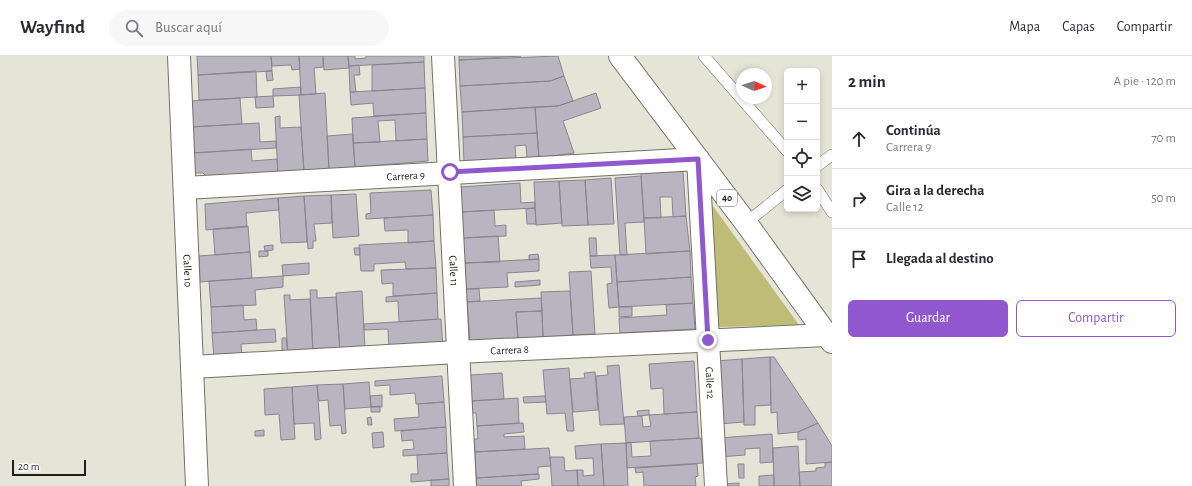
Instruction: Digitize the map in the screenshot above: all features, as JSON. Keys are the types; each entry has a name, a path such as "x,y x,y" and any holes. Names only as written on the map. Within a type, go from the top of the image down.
{"main road":[{"name":"Calle 10","path":"179,56 197,486"},
{"name":"Calle 11","path":"443,56 465,486"},
{"name":"40","path":"620,56 746,223 829,339"},
{"name":"Carrera 9","path":"184,188 698,159"},
{"name":"Calle 12","path":"698,159 716,486"},
{"name":"Carrera 8","path":"192,367 708,340 829,339"}],"lane":[{"path":"704,56 784,148"},
{"path":"820,164 832,155"},
{"path":"746,223 784,192"},
{"path":"820,194 832,212"}],"shaded area":[{"path":"710,202 799,325 719,327"}],"building":[{"path":"197,56 271,56 272,71 198,75"},
{"path":"271,56 299,56 300,69 292,70 291,65 272,66"},
{"path":"299,56 323,56 323,67 314,68 316,94 301,95"},
{"path":"323,56 348,56 349,68 324,70"},
{"path":"348,56 355,56 355,59 366,58 366,56 424,56 424,62 349,66"},
{"path":"459,56 521,56 459,60"},
{"path":"558,56 564,76 550,81 460,86 459,60"},
{"path":"424,62 425,88 372,91 372,65"},
{"path":"359,65 360,75 354,75 356,92 350,92 349,66"},
{"path":"256,71 257,97 199,100 198,75"},
{"path":"266,71 272,71 273,80 267,81"},
{"path":"564,76 573,101 558,106 462,112 460,86 550,81"},
{"path":"301,87 301,95 273,96 273,89"},
{"path":"425,88 426,113 374,116 373,103 351,105 350,92"},
{"path":"325,93 329,169 304,172 299,95"},
{"path":"596,93 601,108 563,121 574,153 539,158 535,107 558,106"},
{"path":"273,96 274,107 256,108 255,97"},
{"path":"240,98 242,124 191,127 190,101"},
{"path":"535,107 537,133 463,137 462,112"},
{"path":"426,113 427,139 396,141 395,120 378,121 380,142 353,143 352,118"},
{"path":"280,116 280,128 301,127 304,172 278,174 275,117"},
{"path":"259,123 260,142 276,141 276,148 193,153 191,127"},
{"path":"537,133 539,158 527,158 526,145 515,146 516,159 464,163 463,137"},
{"path":"353,134 355,167 329,169 327,136"},
{"path":"427,139 428,161 355,167 353,143"},
{"path":"251,149 252,161 277,159 278,174 208,178 203,173 194,173 193,153"},
{"path":"683,171 686,216 673,217 672,197 660,197 661,218 644,218 641,173"},
{"path":"641,176 644,222 625,223 627,255 620,255 615,178"},
{"path":"611,178 614,224 588,225 585,180"},
{"path":"585,180 588,225 562,226 559,181"},
{"path":"559,181 562,223 536,225 534,182"},
{"path":"520,183 521,203 535,202 535,208 461,212 460,187"},
{"path":"431,190 433,215 366,219 366,214 371,213 370,193"},
{"path":"356,194 359,236 333,238 331,195"},
{"path":"331,195 332,223 314,224 316,241 313,241 313,248 308,249 304,196"},
{"path":"304,196 307,242 281,243 278,198"},
{"path":"278,198 279,210 246,213 247,227 206,230 205,204"},
{"path":"535,208 536,224 527,224 526,209"},
{"path":"494,210 495,226 506,225 506,236 463,238 461,212"},
{"path":"433,215 434,241 408,243 408,230 385,231 384,218"},
{"path":"686,216 690,251 646,254 644,218"},
{"path":"248,226 250,252 215,255 213,229"},
{"path":"498,236 500,262 465,263 463,238"},
{"path":"589,238 596,238 597,256 590,256"},
{"path":"434,241 436,268 406,269 405,262 374,264 374,271 361,271 359,245"},
{"path":"273,245 273,250 265,251 264,246"},
{"path":"354,248 360,248 360,255 355,255"},
{"path":"259,251 268,251 268,256 259,257"},
{"path":"690,251 691,277 617,282 615,255"},
{"path":"250,252 252,278 200,282 199,256"},
{"path":"538,254 539,259 529,260 529,255"},
{"path":"615,255 619,307 609,308 607,284 612,283 611,267 591,268 590,256"},
{"path":"539,259 539,271 507,273 508,287 466,289 465,263"},
{"path":"309,263 309,274 283,276 282,265"},
{"path":"436,268 437,293 393,296 393,283 382,284 381,270"},
{"path":"591,271 595,334 573,335 569,272"},
{"path":"283,276 283,287 255,290 256,305 211,307 209,281"},
{"path":"691,277 693,303 619,307 617,282"},
{"path":"540,280 540,285 515,287 515,282"},
{"path":"466,289 479,289 480,301 467,302"},
{"path":"310,290 317,290 317,298 336,297 340,352 313,353"},
{"path":"362,291 365,350 340,352 336,293"},
{"path":"570,291 573,335 543,337 541,292"},
{"path":"437,293 438,319 399,322 398,301 386,302 386,297"},
{"path":"284,295 290,295 290,300 310,299 313,353 288,354"},
{"path":"541,298 542,311 516,312 518,339 470,341 467,302"},
{"path":"693,303 695,329 620,333 619,318 667,315 666,305"},
{"path":"243,305 244,320 256,319 257,330 212,333 211,307"},
{"path":"619,307 632,307 632,316 619,317"},
{"path":"542,311 543,337 518,339 516,312"},
{"path":"441,319 443,347 389,351 388,329 364,330 364,324"},
{"path":"275,329 276,342 241,344 242,357 214,359 212,333"},
{"path":"282,338 286,338 288,354 282,355"},
{"path":"770,357 771,405 755,406 755,425 744,425 742,359"},
{"path":"770,357 774,357 818,423 798,432 778,434 777,412 771,413"},
{"path":"742,359 744,422 718,424 716,361"},
{"path":"694,361 697,412 664,414 663,388 651,389 649,364"},
{"path":"619,365 624,424 600,425 596,376 608,375 607,366"},
{"path":"569,368 574,431 567,431 565,413 547,414 543,370"},
{"path":"595,372 598,410 573,412 570,379 585,378 584,373"},
{"path":"502,373 504,399 471,401 469,375"},
{"path":"442,376 444,402 416,404 415,393 390,395 390,385 375,386 375,381"},
{"path":"369,382 371,407 345,409 343,384"},
{"path":"343,384 346,433 342,434 341,425 330,426 328,400 319,401 317,385"},
{"path":"317,385 321,439 315,440 314,423 294,424 292,387"},
{"path":"292,387 295,439 281,440 279,414 265,415 264,389"},
{"path":"382,395 382,407 371,407 370,396"},
{"path":"545,396 546,402 524,403 523,397"},
{"path":"518,398 519,423 477,426 476,413 472,413 471,401"},
{"path":"444,402 446,427 395,431 394,419 419,417 418,404"},
{"path":"380,406 380,412 371,412 371,407"},
{"path":"649,410 649,415 638,416 637,411"},
{"path":"697,412 699,438 626,443 624,417 642,416 643,427 651,426 649,415"},
{"path":"371,417 372,425 368,425 367,418"},
{"path":"523,423 524,432 504,434 504,437 524,436 525,449 475,452 474,439 478,439 477,426"},
{"path":"818,423 832,446 832,462 806,464 806,439 798,440 798,432"},
{"path":"446,427 447,453 403,456 403,450 414,449 413,440 402,441 401,431"},
{"path":"264,430 264,436 255,436 255,431"},
{"path":"383,432 384,447 373,448 372,433"},
{"path":"772,434 773,462 760,463 760,448 745,449 745,455 719,457 719,438"},
{"path":"701,438 703,463 627,468 626,443 631,442 632,457 651,456 650,441"},
{"path":"626,443 628,486 604,486 601,444"},
{"path":"601,444 604,486 578,486 577,470 583,470 583,476 594,475 593,458 576,459 575,446"},
{"path":"798,446 800,486 774,486 773,448"},
{"path":"549,448 551,466 538,467 538,474 476,478 475,452"},
{"path":"447,453 449,479 411,482 411,474 418,474 417,455"},
{"path":"550,457 564,457 565,471 577,470 578,486 552,486"},
{"path":"832,462 832,486 800,486 799,472 816,471 816,468 825,467 825,463"},
{"path":"697,464 698,476 695,477 696,486 644,486 643,472 636,473 635,468"},
{"path":"738,464 744,464 744,478 739,478"},
{"path":"539,474 539,479 521,481 522,486 477,486 476,478"},
{"path":"774,475 774,486 759,486 759,476"},
{"path":"449,479 449,486 431,486 431,480"},
{"path":"739,483 739,486 721,486 721,484"}],"route":[{"path":"450,172 698,159 708,340"}]}
